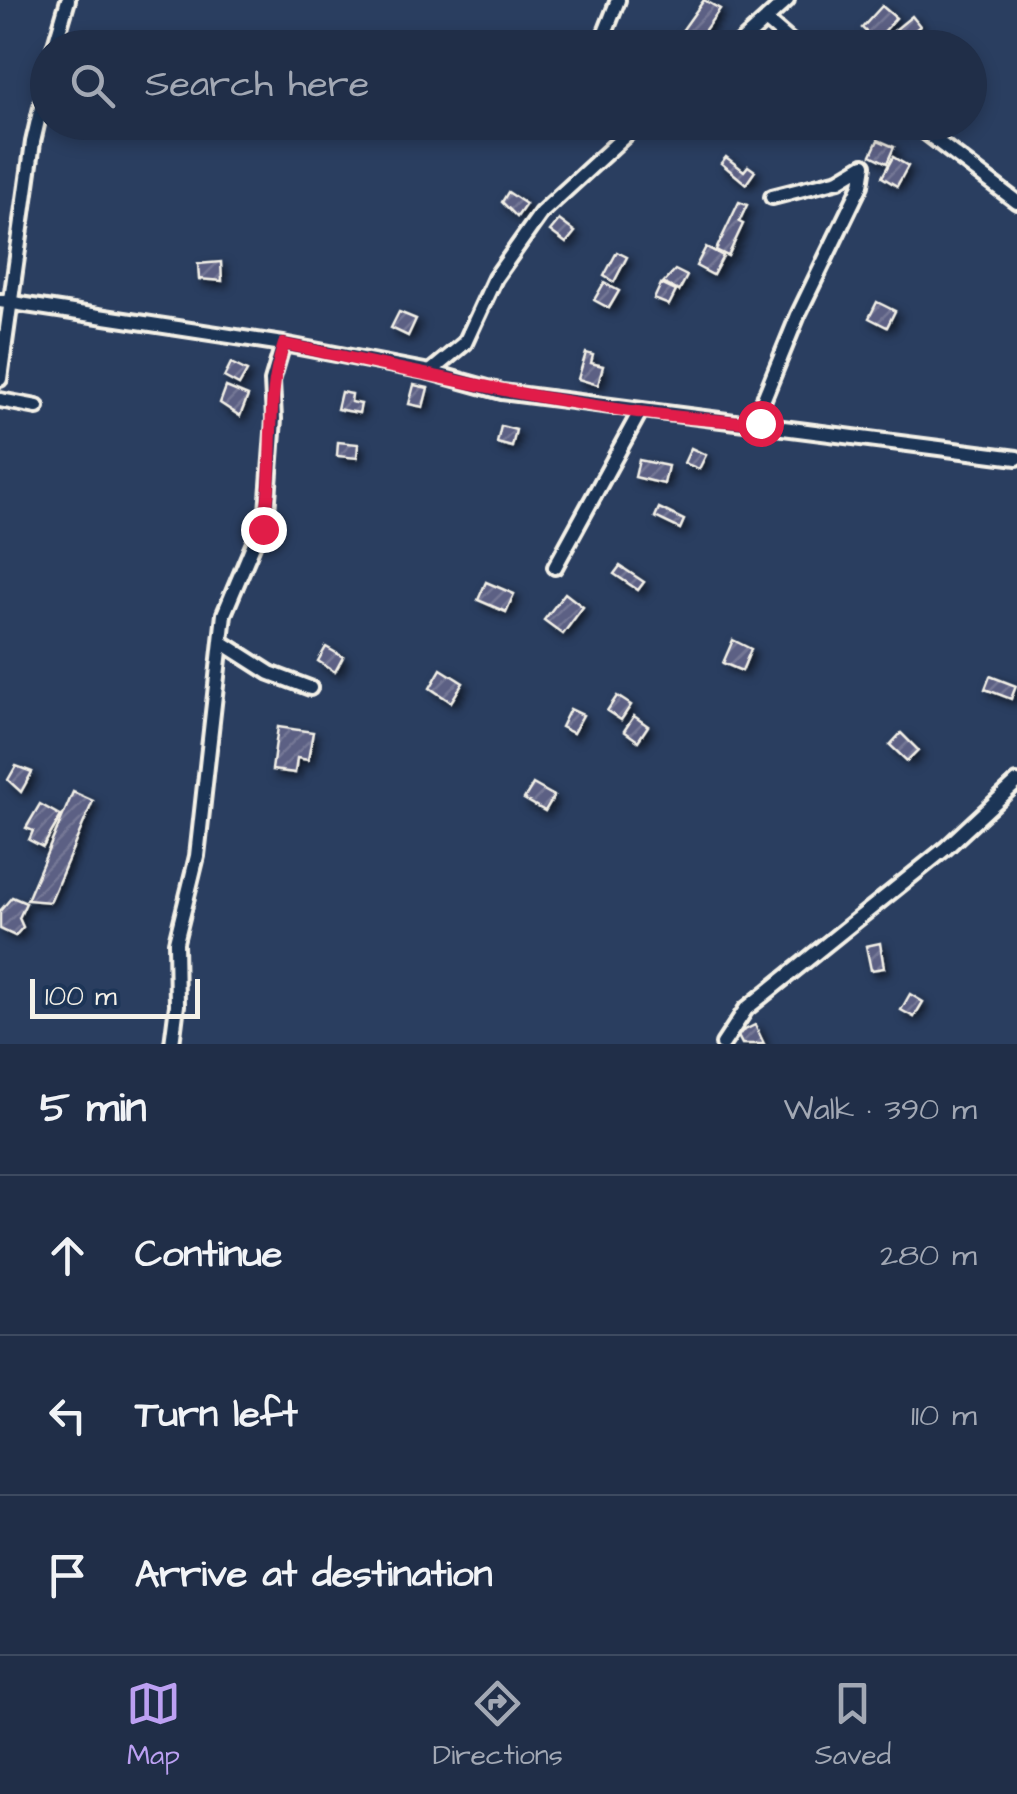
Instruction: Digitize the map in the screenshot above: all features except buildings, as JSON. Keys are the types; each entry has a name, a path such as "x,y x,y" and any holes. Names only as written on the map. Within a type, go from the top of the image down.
{"street":[{"path":"59,30 68,0"},
{"path":"606,30 618,0"},
{"path":"758,30 787,0"},
{"path":"768,22 777,30"},
{"path":"0,379 5,302 33,140"},
{"path":"430,372 465,343 496,278 541,213 621,140"},
{"path":"936,140 1017,202"},
{"path":"754,423 798,315 861,186 864,165 839,180 772,197"},
{"path":"5,302 284,344 430,372 502,392 1017,458"},
{"path":"172,1044 178,1006 176,942 197,856 229,599 258,543 267,512 274,419 272,381 284,344"},
{"path":"0,400 38,407"},
{"path":"555,567 641,410"},
{"path":"223,643 270,673 310,688"},
{"path":"723,1044 746,1010 946,848 1017,782"}],"route":[{"path":"263,529 274,419 272,381 284,344 430,372 502,392 760,423"}]}
